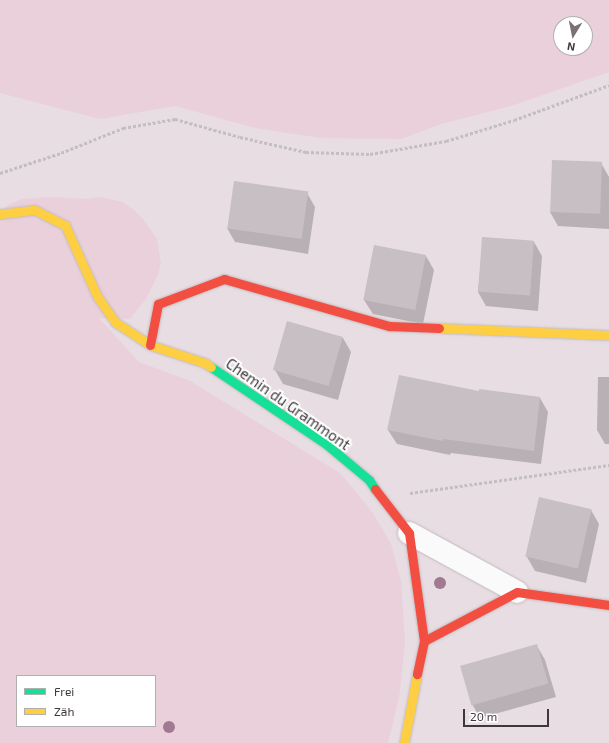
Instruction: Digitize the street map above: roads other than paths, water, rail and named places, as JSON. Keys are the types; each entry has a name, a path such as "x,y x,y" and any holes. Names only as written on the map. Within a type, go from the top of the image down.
{"street":[{"name":"Chemin du Grammont","path":"0,214 35,210 65,225 97,296 115,322 150,345 205,363 326,444 369,480 409,533 424,641 404,743"},
{"path":"150,345 158,304 224,279 389,326 609,335"},
{"path":"409,533 517,592 609,605"},
{"path":"424,641 517,592"}]}
